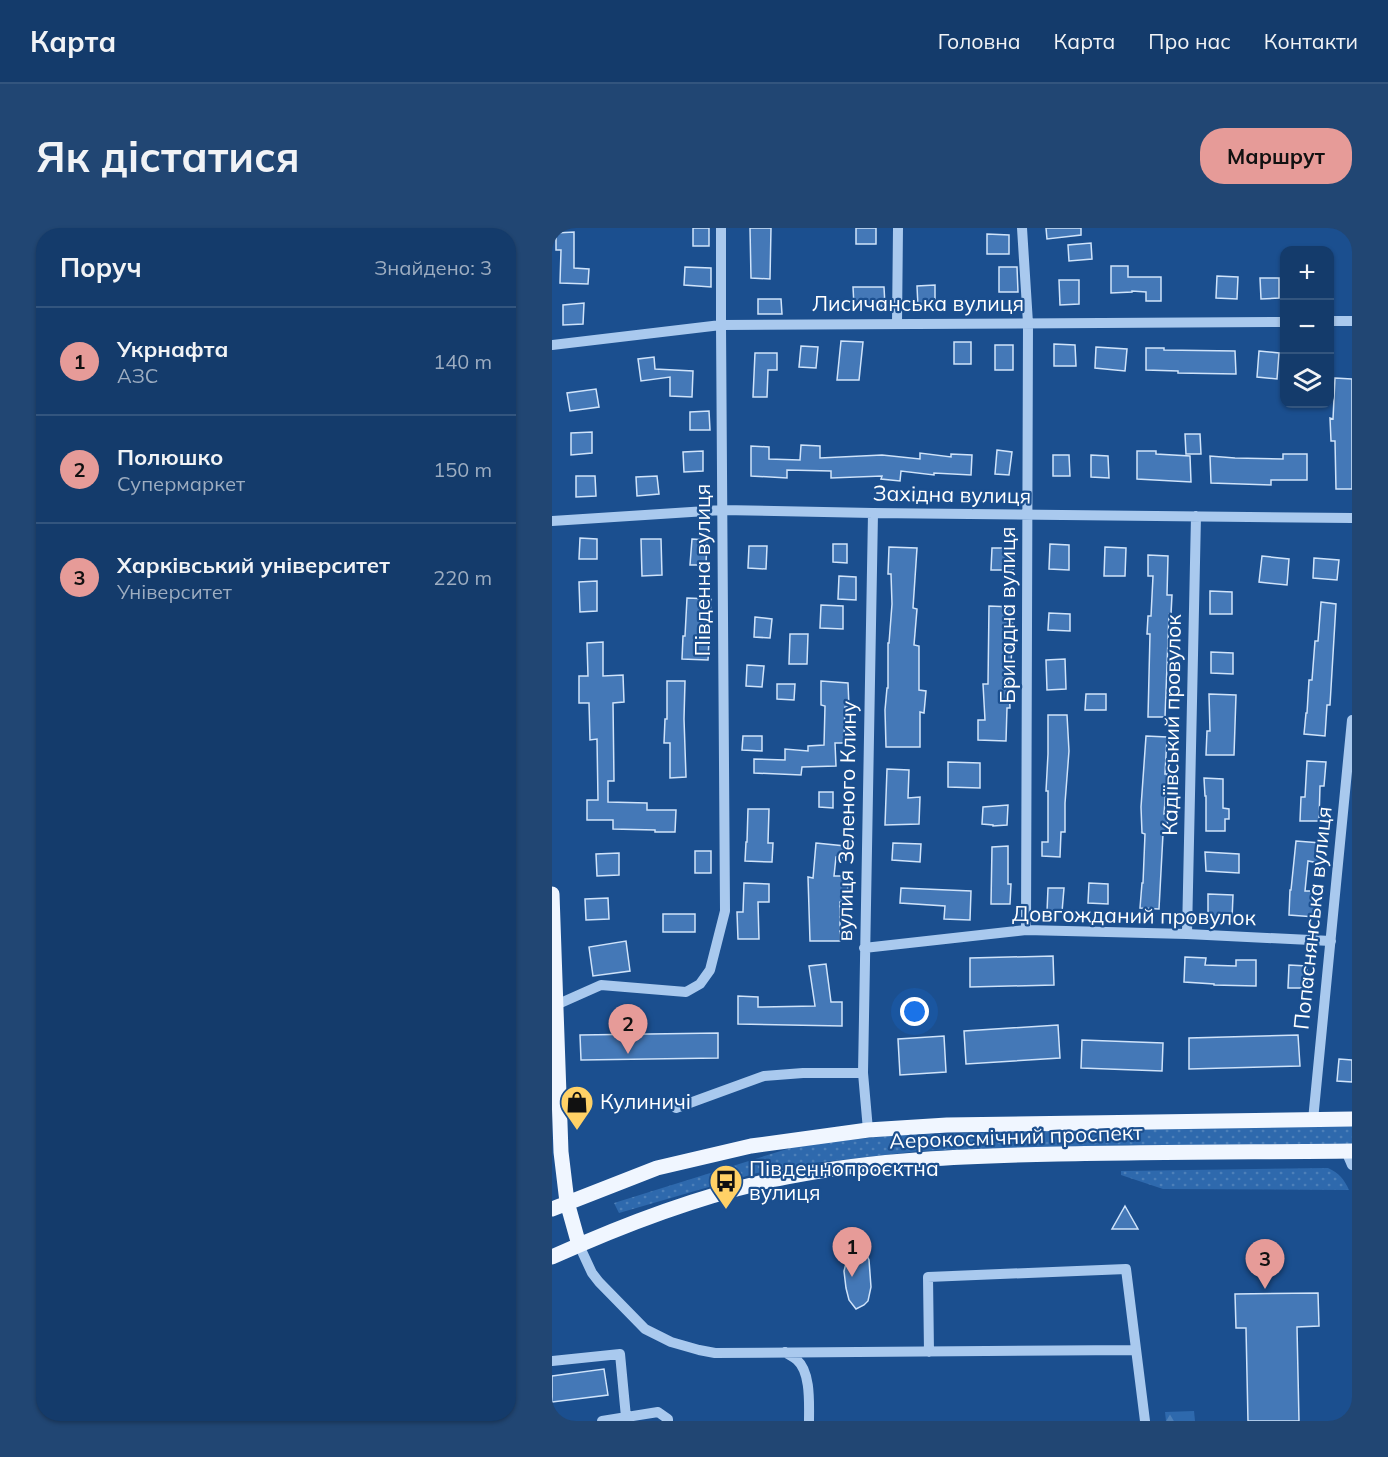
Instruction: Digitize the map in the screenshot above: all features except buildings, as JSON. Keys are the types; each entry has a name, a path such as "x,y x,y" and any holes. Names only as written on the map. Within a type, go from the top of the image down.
{"main road":[{"path":"552,894 556,1005 554,1025 561,1152 567,1202 579,1245"},
{"name":"Аерокосмічний проспект","path":"552,1209 657,1168 740,1148 868,1130 947,1125 1352,1119"},
{"name":"Аерокосмічний проспект","path":"552,1257 676,1208 721,1194 788,1176 879,1162 972,1156 1350,1156"}],"street":[{"name":"Південна вулиця","path":"556,1005 601,985 686,992 700,984 710,970 725,911 721,228"},
{"path":"897,324 898,228"},
{"name":"Бригадна вулиця","path":"1022,228 1028,323 1026,930"},
{"path":"1334,321 1352,321"},
{"name":"Лисичанська вулиця","path":"552,345 721,325 1280,322"},
{"name":"Західна вулиця","path":"552,521 722,510 1352,518"},
{"name":"вулиця Зеленого Клину","path":"868,1130 863,1073 864,948 873,513"},
{"name":"Кадіївський провулок","path":"1187,934 1196,516"},
{"name":"Попаснянська вулиця","path":"1313,1120 1352,720"},
{"name":"Довгожданий провулок","path":"864,948 1026,930 1187,934 1331,941"},
{"path":"676,1108 764,1076 803,1073 863,1073"},
{"path":"579,1245 592,1273 599,1282 645,1329 671,1342 699,1350 716,1353 1136,1350"},
{"path":"929,1352 928,1277 1126,1269 1145,1421"},
{"path":"784,1352 797,1359 803,1367 806,1376 809,1421"},
{"path":"552,1361 620,1354 626,1417"},
{"path":"602,1421 658,1412 668,1421"}],"green space":[{"path":"1352,1126 1352,1144 1085,1146 920,1151 814,1163 757,1173 619,1213 614,1203 800,1145 898,1135 1105,1129"},
{"path":"1328,1168 1341,1177 1349,1190 1163,1189 1121,1175 1121,1171"},
{"path":"1194,1411 1195,1421 1166,1421 1165,1412"}],"place":[{"name":"Полюшко","path":"628,1054"},
{"name":"Кулиничі","path":"577,1131"},
{"name":"Південнопроєктна вулиця","path":"726,1210"},
{"name":"Укрнафта","path":"852,1277"},
{"name":"Харківський університет","path":"1265,1289"}]}
